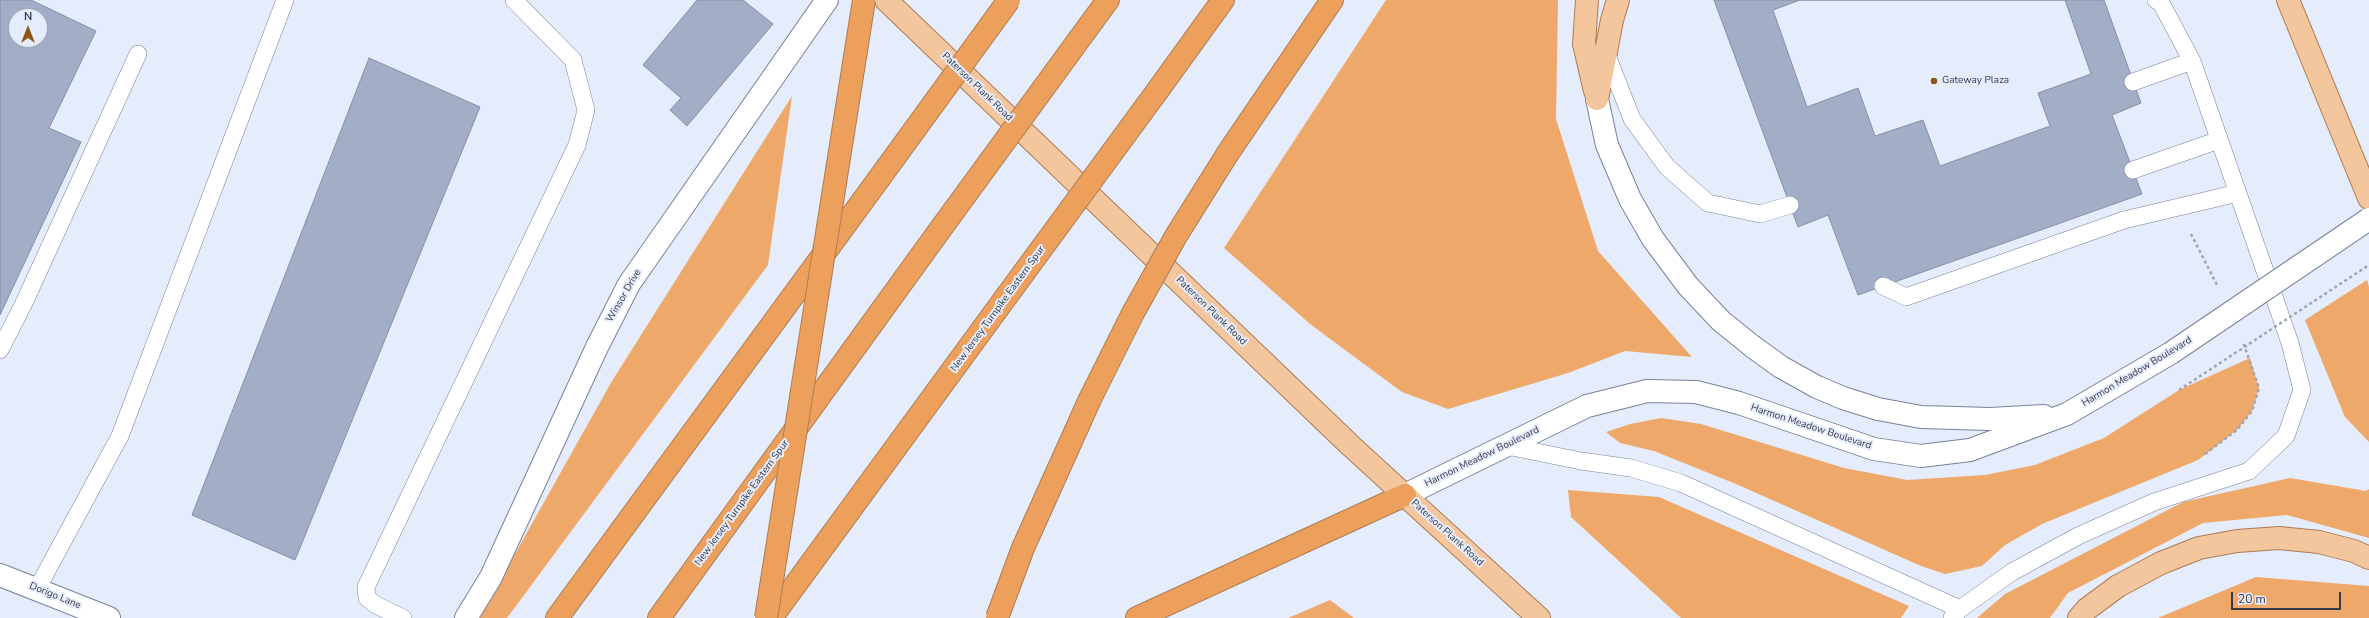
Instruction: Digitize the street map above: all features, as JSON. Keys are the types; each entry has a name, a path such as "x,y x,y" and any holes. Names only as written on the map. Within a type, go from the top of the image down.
{"highway":[{"path":"766,618 864,0"},
{"path":"557,618 1009,0"},
{"name":"New Jersey Turnpike Eastern Spur","path":"659,618 1108,0"},
{"name":"New Jersey Turnpike Eastern Spur","path":"771,618 1223,0"},
{"path":"996,618 1041,504 1090,399 1133,313 1172,242 1228,153 1332,0"},
{"path":"1137,618 1405,494"}],"main road":[{"name":"Paterson Plank Road","path":"886,0 1351,446 1539,618"},
{"path":"1587,0 1584,44 1597,100"},
{"path":"1597,100 1618,0"},
{"path":"2288,0 2369,198"},
{"path":"2079,618 2087,609 2118,586 2161,562 2199,548 2237,541 2279,538 2319,542 2369,558"}],"street":[{"name":"Winsor Drive","path":"466,618 491,577 597,347 629,284 827,0"},
{"path":"1597,100 1607,145 1630,199 1653,239 1688,286 1721,321 1781,366 1817,387 1843,398 1878,409 1921,417 1990,419 2067,414"},
{"name":"Harmon Meadow Boulevard","path":"1405,494 1587,406 1647,391 1696,392 1740,403 1874,449 1921,456 1970,450 2067,414 2171,353 2369,220"},
{"name":"Dorigo Lane","path":"0,575 109,618"}],"lane":[{"path":"37,590 120,436 285,0"},
{"path":"403,618 376,605 367,598 366,587 577,145 586,110 573,60 514,0"},
{"path":"1507,446 1581,461 1630,468 1681,483 1956,614 2012,572 2078,536 2154,502 2249,471 2286,436 2302,390 2290,343 2192,62 2161,3 2156,0"},
{"path":"1606,53 1632,119 1667,168 1708,203 1760,214 1790,205"},
{"path":"0,350 23,305 138,54"},
{"path":"2133,82 2192,62"},
{"path":"2133,170 2219,140"},
{"path":"1883,286 1906,297 2124,220 2238,193"}],"path":[{"path":"2179,390 2369,265"}],"shaded area":[{"path":"1386,0 1558,0 1556,119 1598,251 1692,357 1625,351 1568,373 1448,409 1402,392 1310,324 1224,248"},
{"path":"792,96 768,265 507,618 479,618 612,381"},
{"path":"2367,280 2369,287 2369,442 2345,417 2305,320"},
{"path":"2250,358 2259,388 2252,411 2237,430 2198,460 2042,524 2005,545 1982,566 1945,574 1921,566 1736,484 1654,451 1620,443 1606,432 1630,424 1661,418 1701,424 1844,468 1907,480 1985,475 2035,465 2104,438 2179,390"},
{"path":"2290,478 2366,491 2369,489 2369,538 2287,515 2203,523 2068,593 2050,618 1977,618 2005,594 2183,502"},
{"path":"1568,490 1659,497 1909,606 1901,618 1681,618 1571,517"},
{"path":"2256,577 2369,586 2369,618 2158,618"},
{"path":"1330,600 1354,618 1288,618"}],"building":[{"path":"0,0 31,0 48,8 8,8 8,48 48,48 48,8 96,31 49,128 81,142 0,315"},
{"path":"697,0 743,0 773,24 687,126 670,110 681,98 643,65"},
{"path":"1714,0 2104,0 2141,103 2112,115 2142,194 1858,295 1828,215 1798,227"},
{"name":"Gateway Plaza","path":"1800,0 2065,0 2091,74 2038,93 2050,126 1940,166 1923,120 1875,136 1858,88 1807,107 1773,10"},
{"path":"369,58 480,107 295,560 192,515"}],"place":[{"name":"Gateway Plaza","path":"1934,81"}]}
